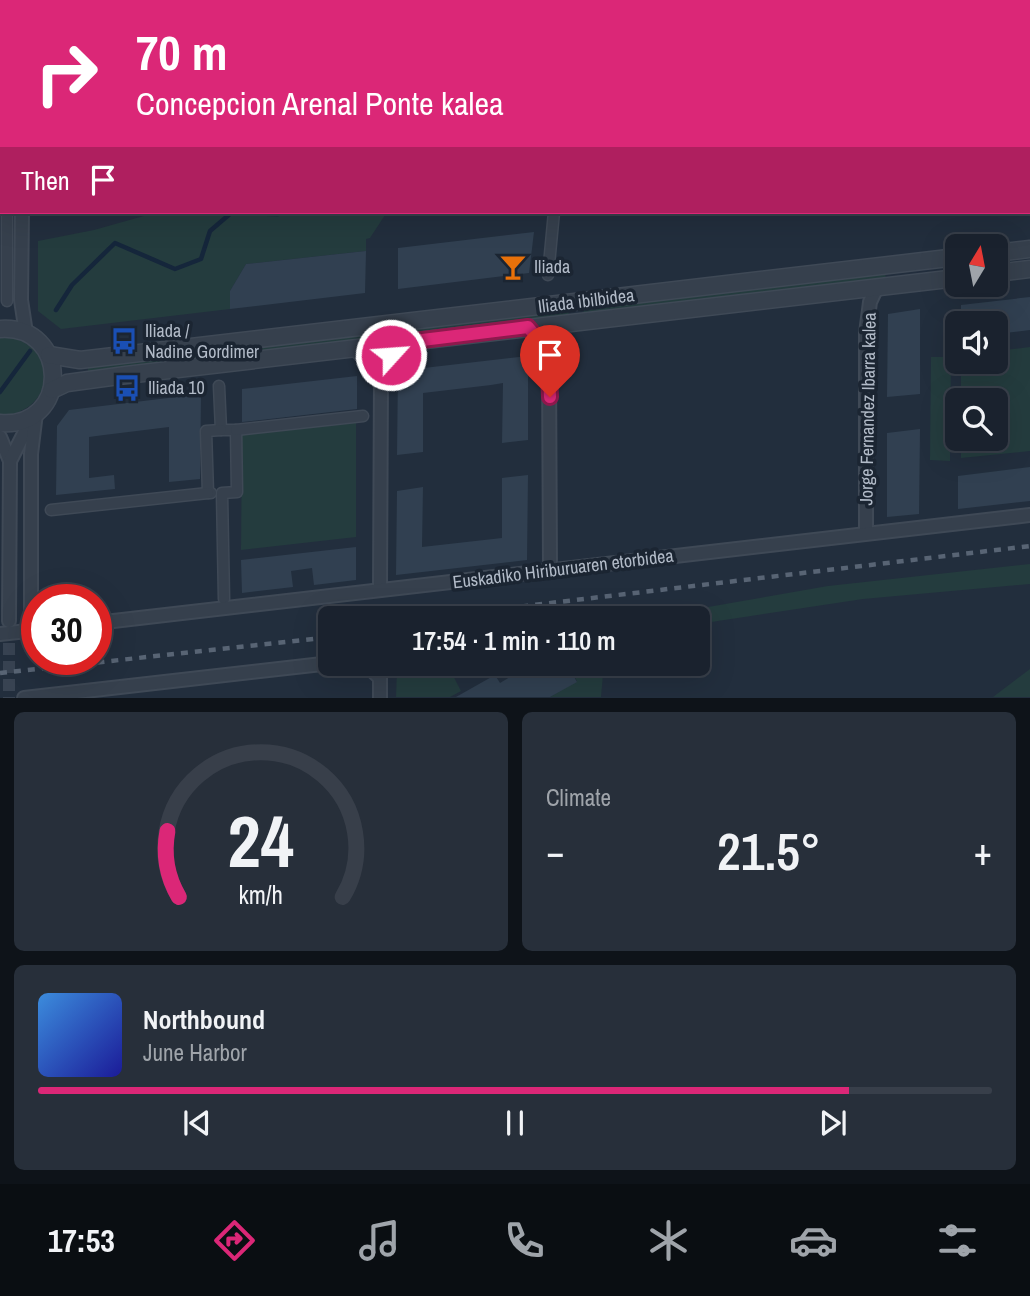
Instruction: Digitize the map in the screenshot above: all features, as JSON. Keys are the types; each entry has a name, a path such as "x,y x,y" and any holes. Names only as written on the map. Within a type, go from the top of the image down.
{"street":[{"path":"7,214 7,301"},
{"path":"22,214 21,300 26,333"},
{"path":"548,275 554,214"},
{"path":"1008,252 1030,249"},
{"name":"Iliada ibilbidea","path":"49,355 72,360 93,359 945,258"},
{"path":"1008,272 1030,269"},
{"name":"Iliada ibilbidea","path":"52,390 82,381 945,279"},
{"name":"Jorge Fernandez Ibarra kalea","path":"866,533 866,332 870,302 877,287"},
{"path":"528,327 544,344 549,359 550,571"},
{"path":"0,329 26,333 35,338 49,355 54,372 52,390 35,414 10,461"},
{"path":"380,590 382,375 391,355 406,342"},
{"path":"354,348 382,375"},
{"path":"219,386 220,430"},
{"path":"0,423 17,423 35,414"},
{"path":"33,584 31,454 35,414"},
{"path":"208,493 206,431 363,416"},
{"path":"51,510 237,492 236,430"},
{"path":"0,437 10,461 9,621"},
{"path":"222,493 224,599"},
{"name":"Euskadiko Hiriburuaren etorbidea","path":"112,621 1030,514"},
{"path":"0,634 21,632"},
{"path":"27,697 318,664"},
{"path":"380,678 380,698"}],"green space":[{"path":"151,214 386,214 370,238 366,239 366,251 246,264 230,291 230,309 61,329 38,311 38,241 94,230"},
{"path":"885,272 886,279 584,315 583,307"},
{"path":"568,309 569,316 88,373 88,366"},
{"path":"0,336 19,340 33,349 42,362 45,376 42,390 34,402 20,412 0,416"},
{"path":"1030,347 1030,451 961,458 961,451 1008,451 1008,388 961,388 961,374 1008,374 1008,350"},
{"path":"931,357 945,357 945,374 951,374 951,388 945,388 945,451 950,451 950,461 930,460"},
{"path":"356,421 356,537 241,550 242,433"},
{"path":"1030,564 1030,584 863,599 710,622 710,607 828,586"},
{"path":"1030,669 1030,697 993,697"},
{"path":"397,676 453,676 461,691 450,697 396,697"},
{"path":"574,676 603,676 601,697 550,697 577,681"}],"building":[{"path":"534,232 529,273 398,289 398,248"},
{"path":"366,251 365,293 230,309 230,291 246,264"},
{"path":"1030,297 1030,330 1008,333 1008,311 961,311 961,305"},
{"path":"920,309 920,394 887,397 888,314"},
{"path":"528,356 528,440 502,443 503,383 423,393 423,452 397,455 398,371"},
{"path":"357,376 357,409 242,422 242,389"},
{"path":"201,394 200,479 169,482 169,427 89,437 89,478 114,475 115,489 56,495 57,426 69,410"},
{"path":"920,429 919,514 887,517 887,433"},
{"path":"1030,467 1030,501 958,509 958,476"},
{"path":"528,475 527,560 396,575 397,491 423,487 422,547 502,538 502,478"},
{"path":"356,547 356,580 314,585 312,568 291,571 293,587 242,593 241,560"},
{"path":"493,676 500,683 512,676 574,676 577,682 550,697 456,697"}],"waterway":[{"path":"56,310 72,285 115,243 175,269 201,259 210,231 230,214"},
{"path":"0,392 30,351"}],"tunnel":[{"path":"9,625 9,698"}],"railway":[{"path":"525,606 1030,546"},
{"path":"0,673 318,638"}],"place":[{"name":"Iliada","path":"513,267"},
{"name":"Iliada / Nadine Gordimer","path":"124,341"},
{"name":"Iliada 10","path":"127,388"}],"route":[{"path":"391,355 406,342 528,327 548,351 550,397"}]}
